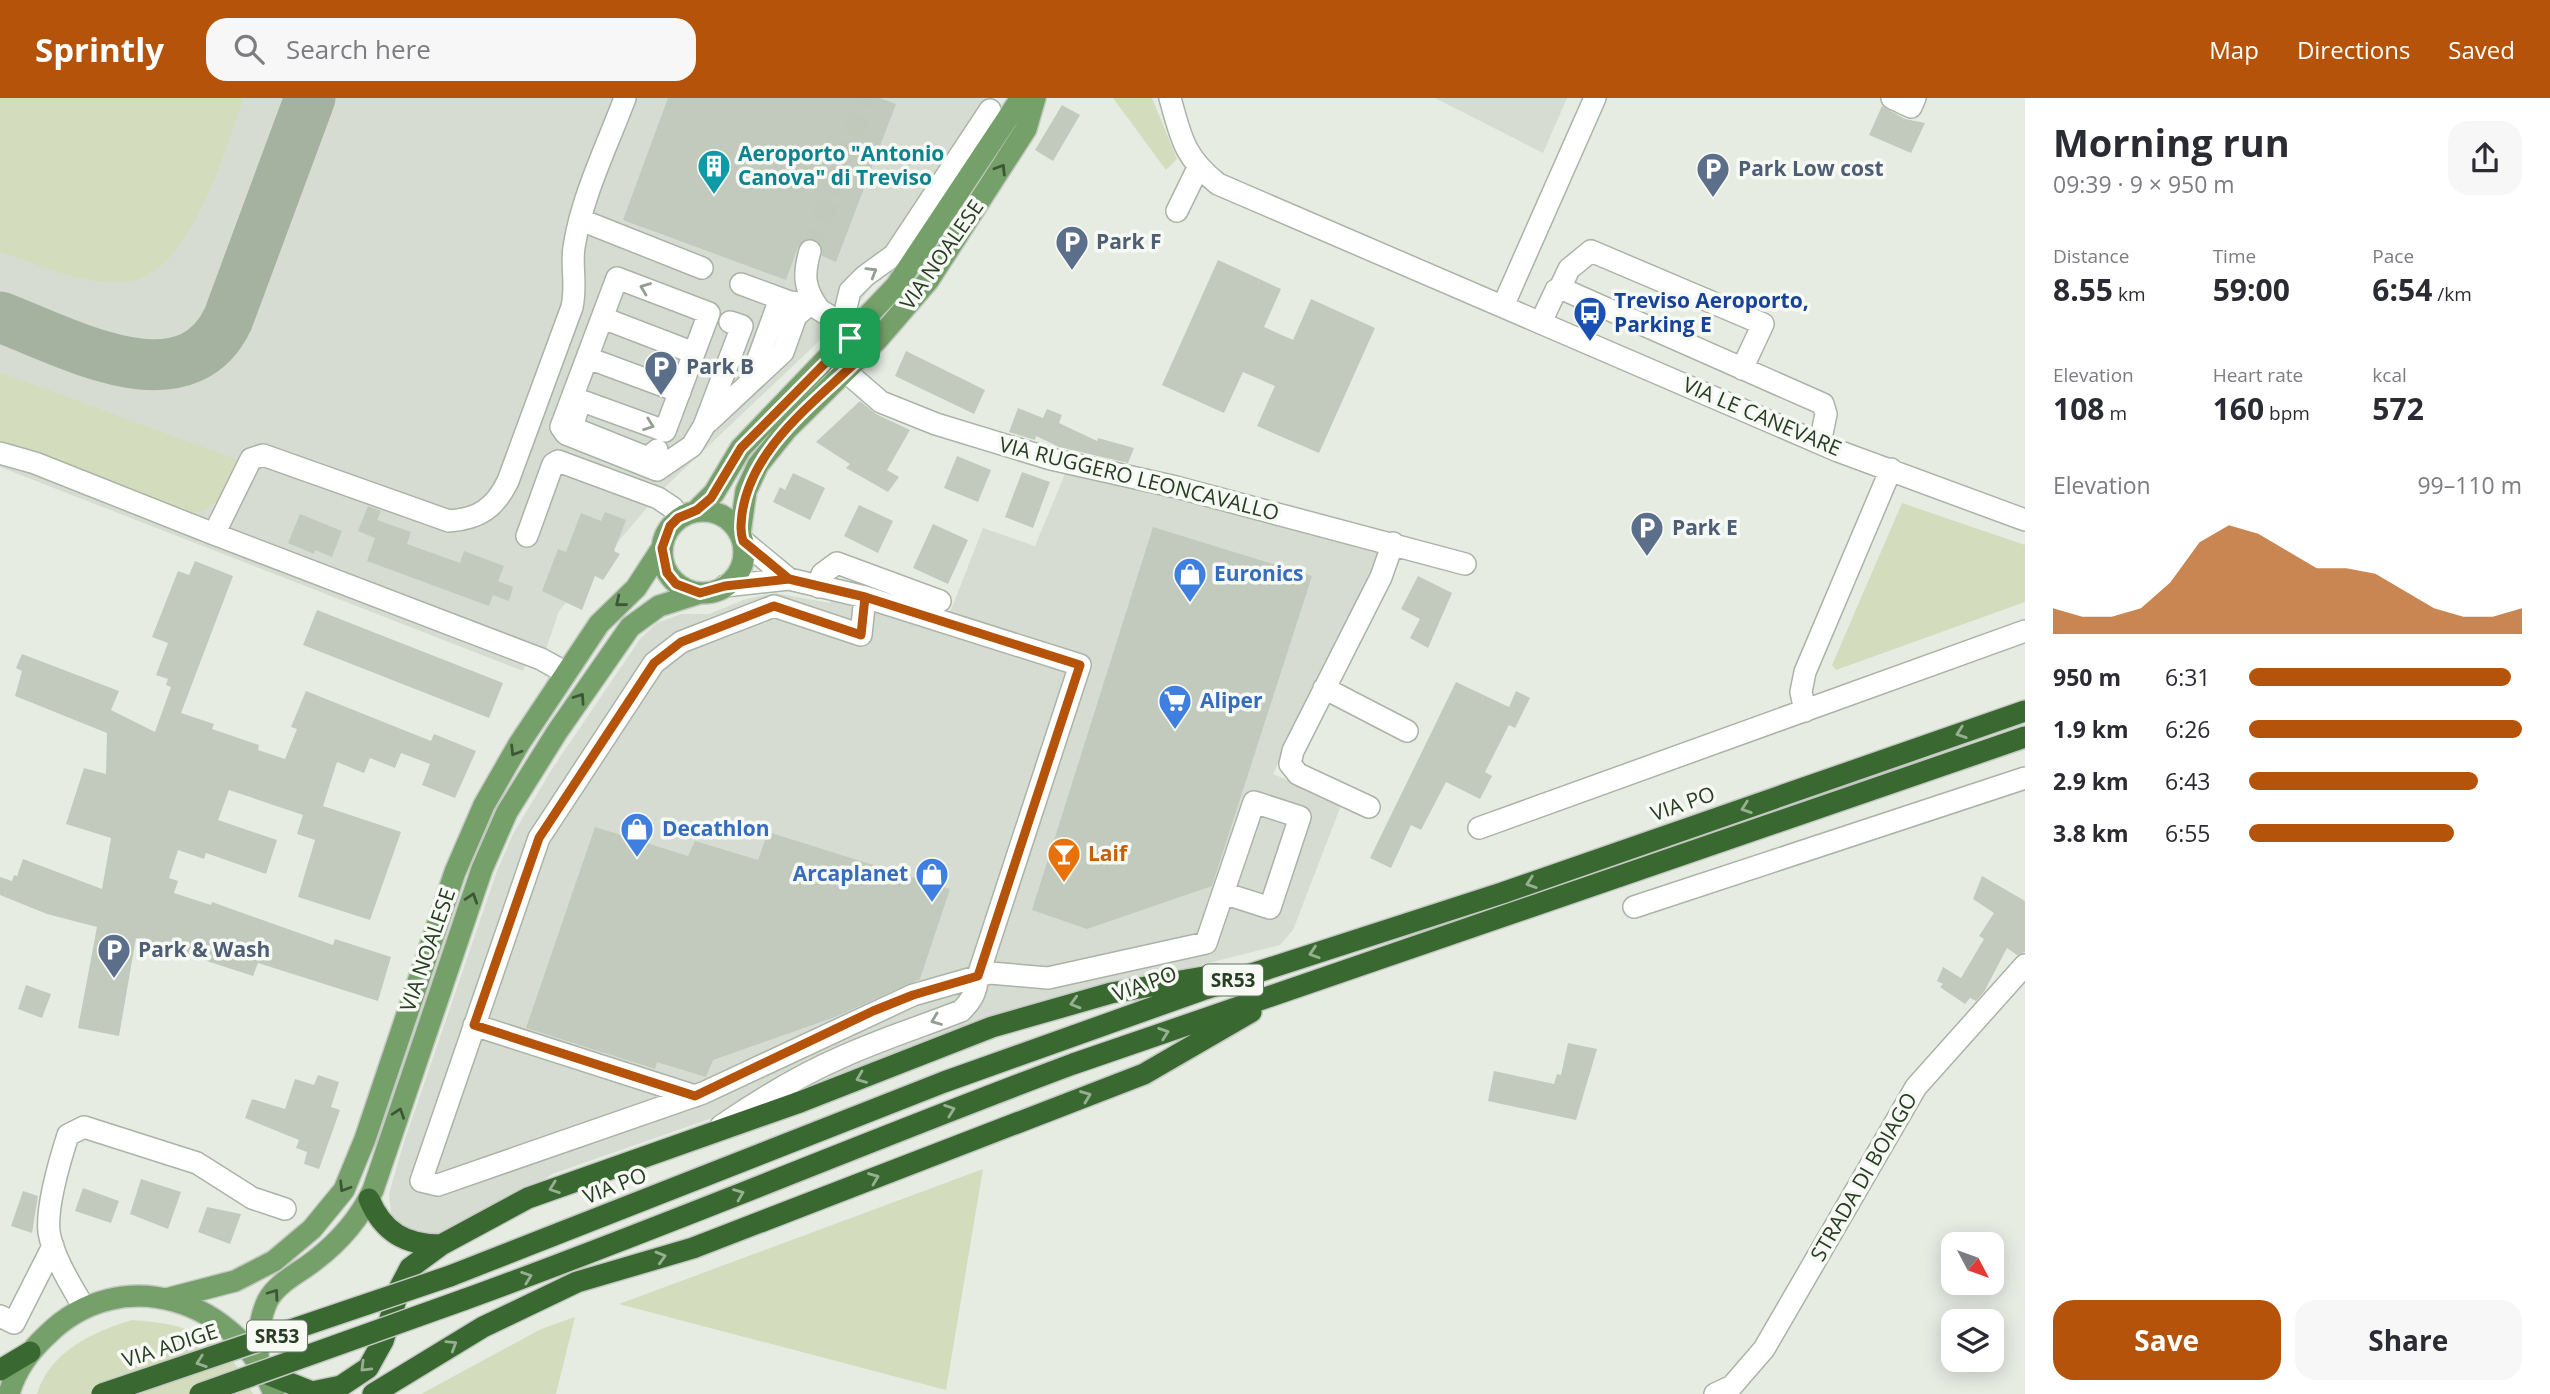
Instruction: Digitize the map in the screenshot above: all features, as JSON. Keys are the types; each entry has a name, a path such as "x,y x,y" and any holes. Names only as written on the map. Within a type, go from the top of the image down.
{"highway":[{"name":"VIA PO","path":"450,1276 944,1082 1286,962 1502,893 2025,711"},
{"name":"SR53","path":"200,1394 580,1258 926,1118 1297,986 2025,737"},
{"path":"266,1376 312,1391 341,1386 368,1368 383,1341 400,1287 410,1268 440,1245 540,1193 705,1137 992,1027 1111,993 1286,962"},
{"path":"373,1394 483,1327 577,1282 693,1248 1144,1074 1297,986"},
{"path":"369,1199 376,1215 402,1239 440,1245"},
{"name":"VIA ADIGE","path":"102,1394 450,1276"},
{"path":"0,1370 30,1352"}],"main road":[{"name":"VIA NOALESE","path":"846,333 909,270 989,109 1021,98"},
{"name":"VIA NOALESE","path":"688,514 714,493 741,448 898,318 941,261 1026,129 1035,98"},
{"name":"VIA NOALESE","path":"742,537 746,491 755,469 844,364"},
{"path":"688,514 722,515 742,537 743,562 733,580 725,586 700,593 676,584 667,573 662,548 664,537 688,514"},
{"name":"VIA NOALESE","path":"9,1394 30,1352 54,1328 83,1307 104,1299 166,1299 235,1281 274,1261 312,1229 344,1190 365,1139 469,836 500,776 566,674 607,614 636,588 662,548"},
{"name":"VIA NOALESE","path":"266,1376 258,1334 270,1297 279,1285 315,1261 345,1233 369,1199 482,869 507,812 557,732 630,626 659,606 700,593"},
{"name":"VIA NOALESE","path":"166,1299 193,1307 218,1320 240,1337 266,1376"}],"street":[{"path":"214,534 251,459 263,455 449,521 481,515 493,505 508,481 572,306 576,285 574,250 581,220 625,98"},
{"name":"VIA LE CANEVARE","path":"1170,98 1184,149 1202,171 1218,184 1820,443 2025,520"},
{"path":"1503,306 1595,98"},
{"path":"1892,98 1911,107 1915,98"},
{"path":"844,364 850,290 894,255 989,109"},
{"path":"581,220 702,268"},
{"path":"704,426 783,352 806,289 805,268 810,251"},
{"path":"1541,322 1569,269 1591,251 1763,324 1742,369"},
{"path":"657,450 648,458 578,430 573,424 579,405 585,402 665,431 709,313 617,278 562,423 566,434 657,470 692,446 704,426 742,326 730,322"},
{"path":"741,285 800,303 846,333"},
{"path":"1560,288 1823,404 1826,414 1820,443"},
{"path":"842,290 838,304 846,333"},
{"path":"728,363 747,369 774,343 800,303"},
{"path":"603,318 694,353"},
{"path":"1698,389 1713,356"},
{"path":"588,358 680,392"},
{"name":"VIA RUGGERO LEONCAVALLO","path":"844,364 881,402 936,424 992,442 1393,543 1465,564"},
{"path":"0,453 35,463 541,659 566,674"},
{"path":"527,536 553,464 558,461 658,498 688,514"},
{"path":"1805,711 1801,692 1805,672 1891,469"},
{"path":"742,537 789,579"},
{"path":"1369,807 1298,774 1290,764 1293,751 1381,577 1393,543"},
{"path":"819,587 822,574 837,563 940,601"},
{"path":"705,1137 756,1102 815,1070 961,1011 976,995 978,976 1080,665 865,597 789,579 725,586"},
{"path":"865,597 861,635 774,606 681,642 654,663 539,838 421,1181 438,1185 695,1096 873,1011 913,995 998,972 1038,979 1206,943 1223,893 1254,802 1300,817 1270,908 1223,893"},
{"path":"1479,828 2025,631"},
{"path":"1324,688 1407,731"},
{"path":"1634,907 2025,778"},
{"name":"STRADA DI BOIAGO","path":"1715,1394 1732,1387 1765,1349 1916,1087 2025,965"},
{"path":"474,1025 695,1096"},
{"path":"83,1307 53,1246 49,1230 61,1156 68,1135 84,1127 197,1163 252,1198 285,1209"},
{"path":"5,1326 53,1246"}],"shaded area":[{"path":"0,98 987,98 997,105 892,262 855,307 663,489 559,611 546,649 533,647 523,671 0,467"},
{"path":"1435,98 1567,98 1543,153"},
{"path":"1067,469 1382,551 1273,774 1342,803 1293,930 1280,945 1016,1012 552,1174 494,1216 429,1240 398,1223 391,1213 389,1194 403,1145 497,871 513,834 552,769 640,639 657,623 681,614 709,614 746,599 775,593 830,603 837,579 949,615 983,528 1035,546"}],"green space":[{"path":"0,98 244,98 215,178 186,236 168,259 148,275 124,282 109,282 61,273 0,252"},
{"path":"1113,98 1152,98 1177,159 1166,170"},
{"path":"0,372 238,460 231,480 217,502 190,515 0,443"},
{"path":"1902,503 2025,545 2025,602 1836,670 1832,665"},
{"path":"983,1169 946,1390 619,1304"},
{"path":"575,1317 556,1394 421,1394 541,1329"},
{"path":"132,1320 173,1325 205,1337 231,1359 253,1394 37,1394 43,1379 62,1355 88,1337"}],"building":[{"name":"Aeroporto \"Antonio Canova\" di Treviso","path":"668,98 880,98 896,104 836,262 822,256 819,241 806,239 798,247 786,280 623,220"},
{"path":"1062,105 1080,115 1053,161 1035,150"},
{"path":"1882,106 1905,119 1925,123 1911,153 1869,135"},
{"path":"1218,260 1281,289 1264,327 1293,340 1311,299 1375,328 1319,453 1257,426 1275,386 1243,372 1224,413 1162,385"},
{"path":"906,351 985,390 974,414 895,376"},
{"path":"860,401 876,414 910,430 887,470 899,477 888,492 846,468 850,464 816,442"},
{"path":"1018,408 1043,418 1047,409 1062,415 1059,423 1097,441 1098,438 1134,448 1128,463 1059,447 1036,436 1035,440 1009,432"},
{"path":"957,456 991,470 978,502 944,488"},
{"path":"1022,472 1050,482 1033,528 1005,517"},
{"path":"793,473 825,488 810,520 773,502 780,487 785,490"},
{"path":"859,505 893,521 878,553 844,536"},
{"path":"368,506 381,511 377,520 411,532 407,544 460,563 464,551 504,566 498,581 513,587 509,601 493,595 489,606 367,561 375,538 358,531"},
{"path":"605,512 626,520 614,551 620,554 603,580 595,576 582,610 542,591 558,549 566,552 581,513 601,521"},
{"path":"300,514 342,531 332,557 315,550 314,554 288,543"},
{"path":"933,524 968,540 948,584 913,568"},
{"name":"Aliper","path":"1153,527 1312,576 1212,886 1087,929 1032,910"},
{"path":"195,561 233,576 181,713 214,724 212,729 259,745 258,750 285,759 297,729 291,727 306,691 431,741 434,734 476,751 455,798 422,785 430,764 401,753 395,768 370,758 364,773 337,762 323,806 401,832 370,920 298,897 315,840 297,834 303,815 229,790 218,820 277,840 266,874 206,853 204,859 178,850 169,878 178,881 174,893 211,905 212,902 333,945 335,939 391,957 378,1001 258,963 253,976 136,938 119,1036 78,1028 97,927 47,914 0,895 0,877 12,881 14,875 17,876 23,859 102,889 111,838 66,824 84,768 106,774 107,733 15,696 22,671 16,668 22,654 119,691 111,710 155,732 171,687 166,685 168,679 156,675 168,643 152,637 178,571 189,575"},
{"path":"1418,576 1452,593 1428,648 1410,638 1420,619 1401,609"},
{"path":"317,610 503,683 489,718 303,645"},
{"path":"1456,682 1509,707 1516,691 1530,698 1515,728 1509,725 1485,772 1492,776 1480,799 1446,782 1421,830 1411,825 1391,868 1370,858"},
{"path":"595,827 688,856 695,841 758,860 768,832 950,889 920,979 835,1017 713,1060 706,1077 657,1062 655,1069 526,1028"},
{"path":"1982,876 2025,901 2025,952 2017,955 2007,948 1984,992 1976,1001 1970,998 1965,1004 1940,987 1943,984 1937,981 1943,967 1961,978 1984,939 1979,936 1994,913 1973,899"},
{"path":"26,985 51,994 42,1018 18,1009"},
{"path":"1568,1043 1597,1049 1576,1120 1488,1101 1494,1071 1554,1084 1557,1074 1561,1075"},
{"path":"318,1075 339,1082 331,1107 340,1110 319,1169 304,1164 307,1152 296,1148 299,1140 245,1118 252,1099 285,1109 295,1079 314,1085"},
{"path":"141,1179 181,1192 168,1229 130,1214"},
{"path":"83,1188 119,1201 111,1223 75,1211"},
{"path":"23,1191 38,1196 32,1233 11,1226"},
{"path":"207,1207 241,1214 230,1244 198,1232"}],"taxiway":[{"path":"0,317 89,352 122,361 154,365 183,360 209,346 228,319 310,98"}],"tunnel":[{"path":"810,251 866,98"}],"place":[{"name":"Aeroporto \"Antonio Canova\" di Treviso","path":"714,196"},
{"name":"Park Low cost","path":"1713,199"},
{"name":"Park F","path":"1072,272"},
{"name":"Treviso Aeroporto, Parking E","path":"1590,343"},
{"name":"Park B","path":"661,397"},
{"name":"Park E","path":"1647,558"},
{"name":"Euronics","path":"1190,604"},
{"name":"Aliper","path":"1175,731"},
{"name":"Decathlon","path":"637,859"},
{"name":"Laif","path":"1064,884"},
{"name":"Arcaplanet","path":"932,904"},
{"name":"Park & Wash","path":"114,980"}],"route":[{"path":"850,338 741,448 711,498 670,526 664,537 663,561 667,573 676,584 687,590 713,592 725,586 789,579 865,597 1080,665 978,976 913,995 873,1011 695,1096 474,1025 539,838 654,663 681,642 774,606 861,635 865,597 819,587 789,579 743,541 740,533 746,491 755,469 787,429 858,360 850,338"}]}
